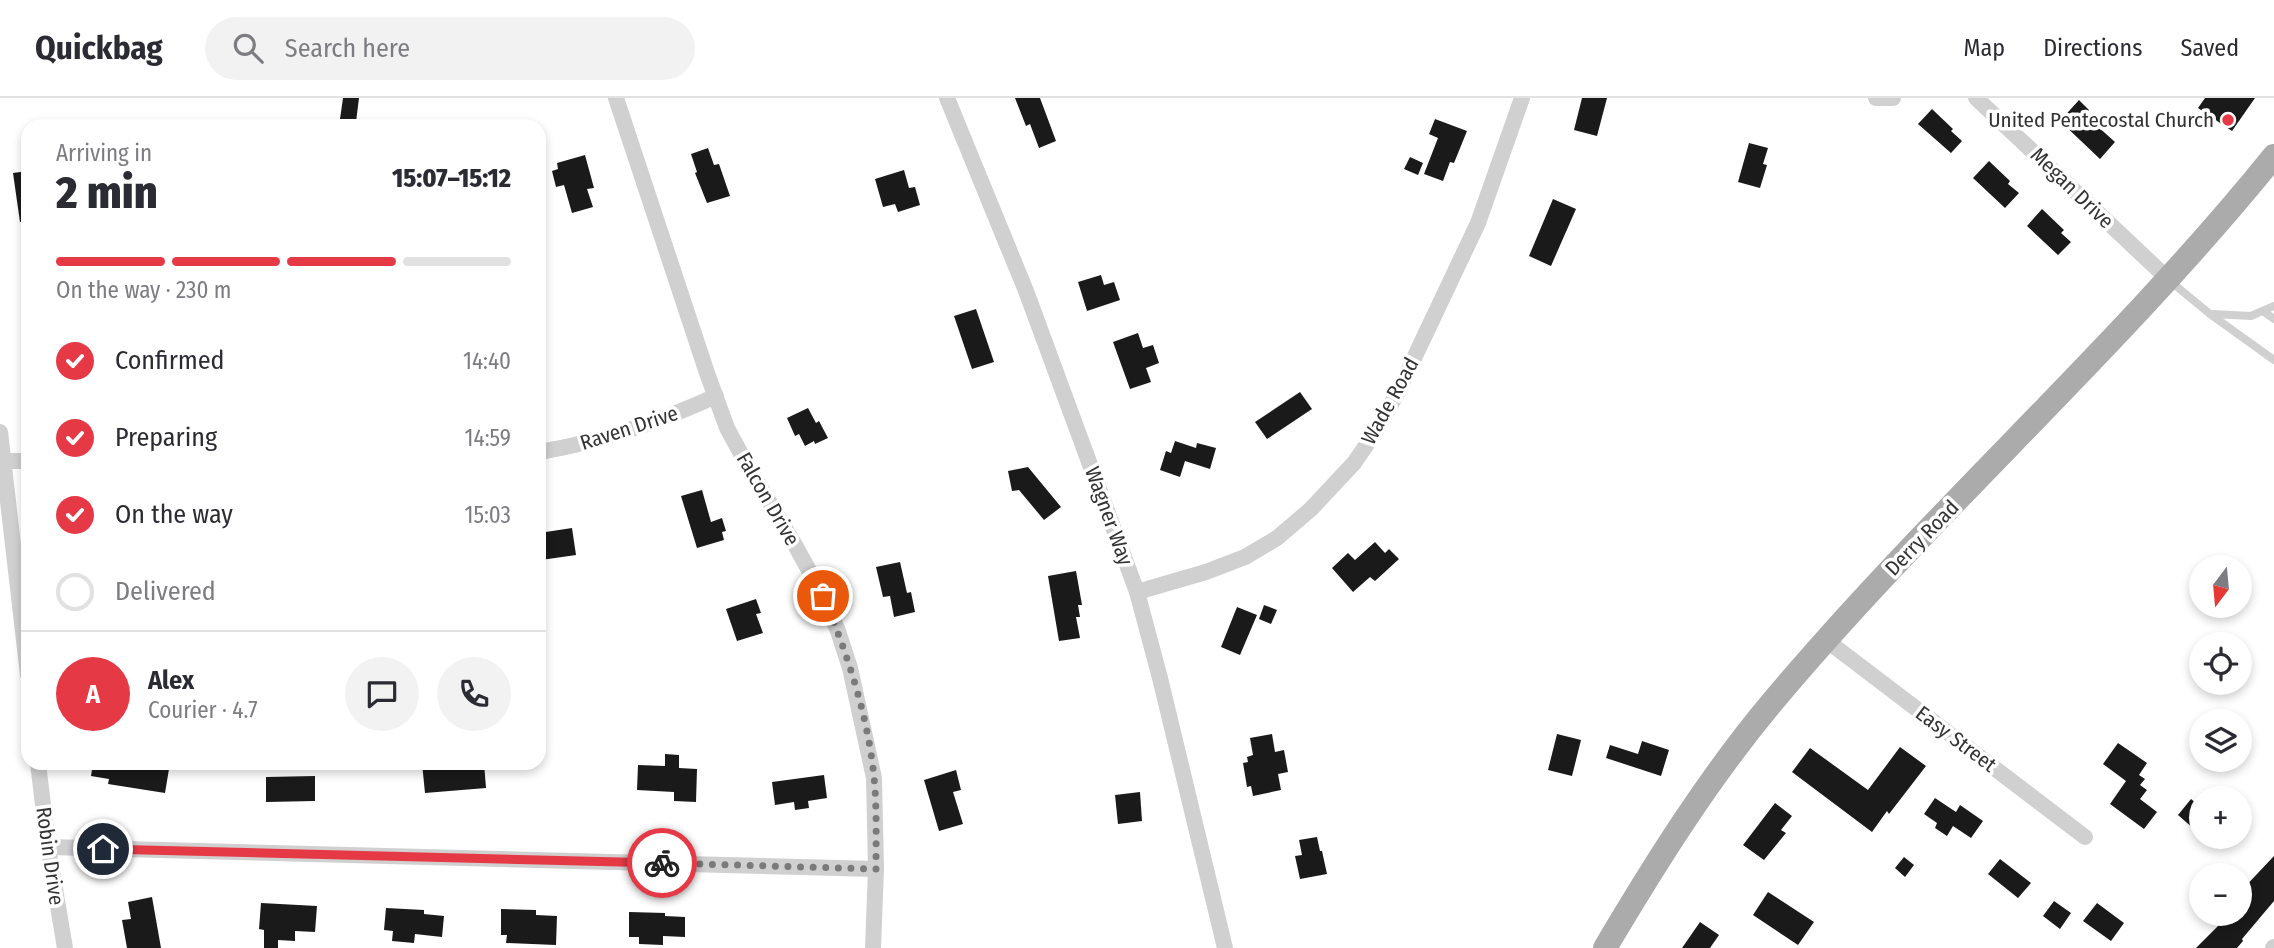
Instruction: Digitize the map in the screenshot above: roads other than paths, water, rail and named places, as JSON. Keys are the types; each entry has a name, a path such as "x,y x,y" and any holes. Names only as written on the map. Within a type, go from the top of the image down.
{"main road":[{"name":"Derry Road","path":"1605,948 1681,825 1773,701 1826,640 2122,330 2232,208 2274,157"}],"street":[{"name":"Falcon Drive","path":"616,98 727,428 823,596 842,644 859,702 872,768 876,869 873,948"},
{"name":"Wagner Way","path":"947,98 1026,291 1137,592 1225,948"},
{"name":"Wade Road","path":"1137,592 1206,572 1245,557 1277,538 1311,509 1354,463 1399,390 1451,282 1478,223 1522,98"},
{"path":"1875,98 1893,98"},
{"name":"Megan Drive","path":"1976,98 2167,278"},
{"name":"Raven Drive","path":"546,451 644,426 716,396"},
{"path":"0,432 21,615"},
{"path":"3,461 21,461"},
{"name":"Easy Street","path":"1826,640 2085,837"},
{"name":"Robin Drive","path":"39,770 48,847 65,948"},
{"path":"48,847 876,869"}],"lane":[{"path":"2167,278 2210,314 2274,360"},
{"path":"2210,314 2251,316 2274,306"},
{"path":"2264,312 2274,319"}],"place":[{"name":"United Pentecostal Church","path":"2228,120"}]}
